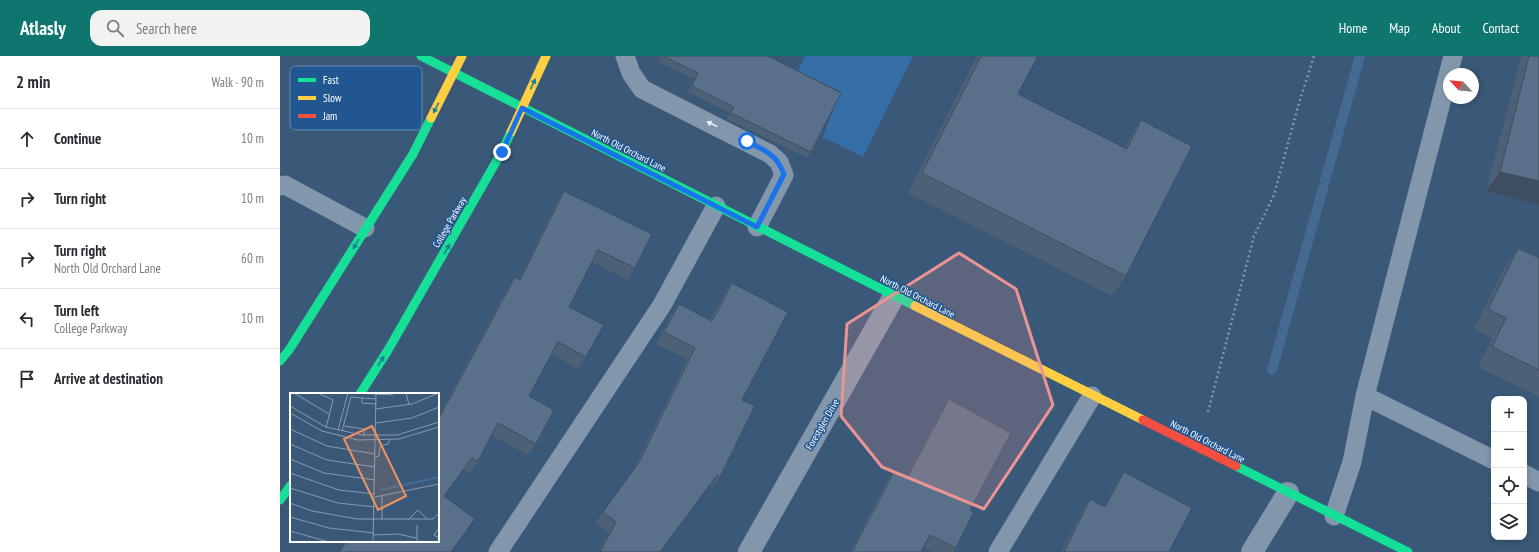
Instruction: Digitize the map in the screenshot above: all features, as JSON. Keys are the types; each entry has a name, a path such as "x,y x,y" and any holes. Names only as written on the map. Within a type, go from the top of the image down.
{"street":[{"name":"North Old Orchard Lane","path":"421,56 1092,396 1408,552"},
{"path":"280,361 289,350 346,262 365,228 413,154 462,56"},
{"name":"College Parkway","path":"361,393 388,350 500,154 546,56"},
{"name":"Forestglen Drive","path":"749,552 894,296"},
{"path":"280,500 290,486"},
{"path":"1252,552 1288,494"}],"lane":[{"path":"624,56 631,73 642,89 747,141 770,154 779,162 784,174 757,227"},
{"path":"1334,516 1352,462 1366,396 1453,56"},
{"path":"280,186 285,185 365,228"},
{"path":"498,552 662,305 716,206"},
{"path":"998,552 1092,396"},
{"path":"1366,396 1491,458"},
{"path":"1527,476 1539,482"}],"path":[{"path":"1208,412 1254,236 1274,195 1299,103 1314,56"}],"highlighted area":[{"path":"959,253 1016,289 1053,405 984,509 882,467 841,416 847,324"}],"shaded area":[{"path":"805,56 913,56 863,157 823,137 840,91 798,71"}],"building":[{"path":"663,56 768,56 841,93 811,152 731,113 734,107 692,86 698,73"},
{"path":"981,56 1038,56 1018,94 1127,149 1141,120 1192,146 1126,276 922,173"},
{"path":"1529,56 1539,56 1539,181 1500,172"},
{"path":"564,191 652,234 635,268 598,250 569,307 604,325 586,357 558,342 529,396 554,410 536,444 498,423 478,461 472,458 444,496 475,519 451,552 339,552 346,542 439,542 439,418 515,277 520,280"},
{"path":"1518,248 1539,258 1539,370 1492,347 1506,318 1488,309"},
{"path":"732,283 788,312 742,400 755,406 720,477 717,475 660,552 600,552 616,522 603,512 639,462 695,348 664,332 679,304 712,321"},
{"path":"949,399 1011,433 970,510 974,512 956,548 930,535 921,552 852,552 894,471 907,478"},
{"path":"1124,472 1192,508 1169,552 1064,552 1090,499 1105,507"}],"waterway":[{"path":"1272,370 1360,56"}],"traffic: fast":[{"path":"421,56 915,306"},
{"path":"280,361 289,350 413,154 431,118"},
{"path":"361,393 388,350 500,155 511,132"},
{"path":"1236,466 1408,552"},
{"path":"280,500 290,486"}],"traffic: slow":[{"path":"431,118 462,56"},
{"path":"511,132 546,56"},
{"path":"915,306 1143,420"}],"traffic: jam":[{"path":"1143,420 1236,466"}],"route":[{"path":"502,152 522,108 757,227 784,174 779,162 770,154 747,141"}]}
